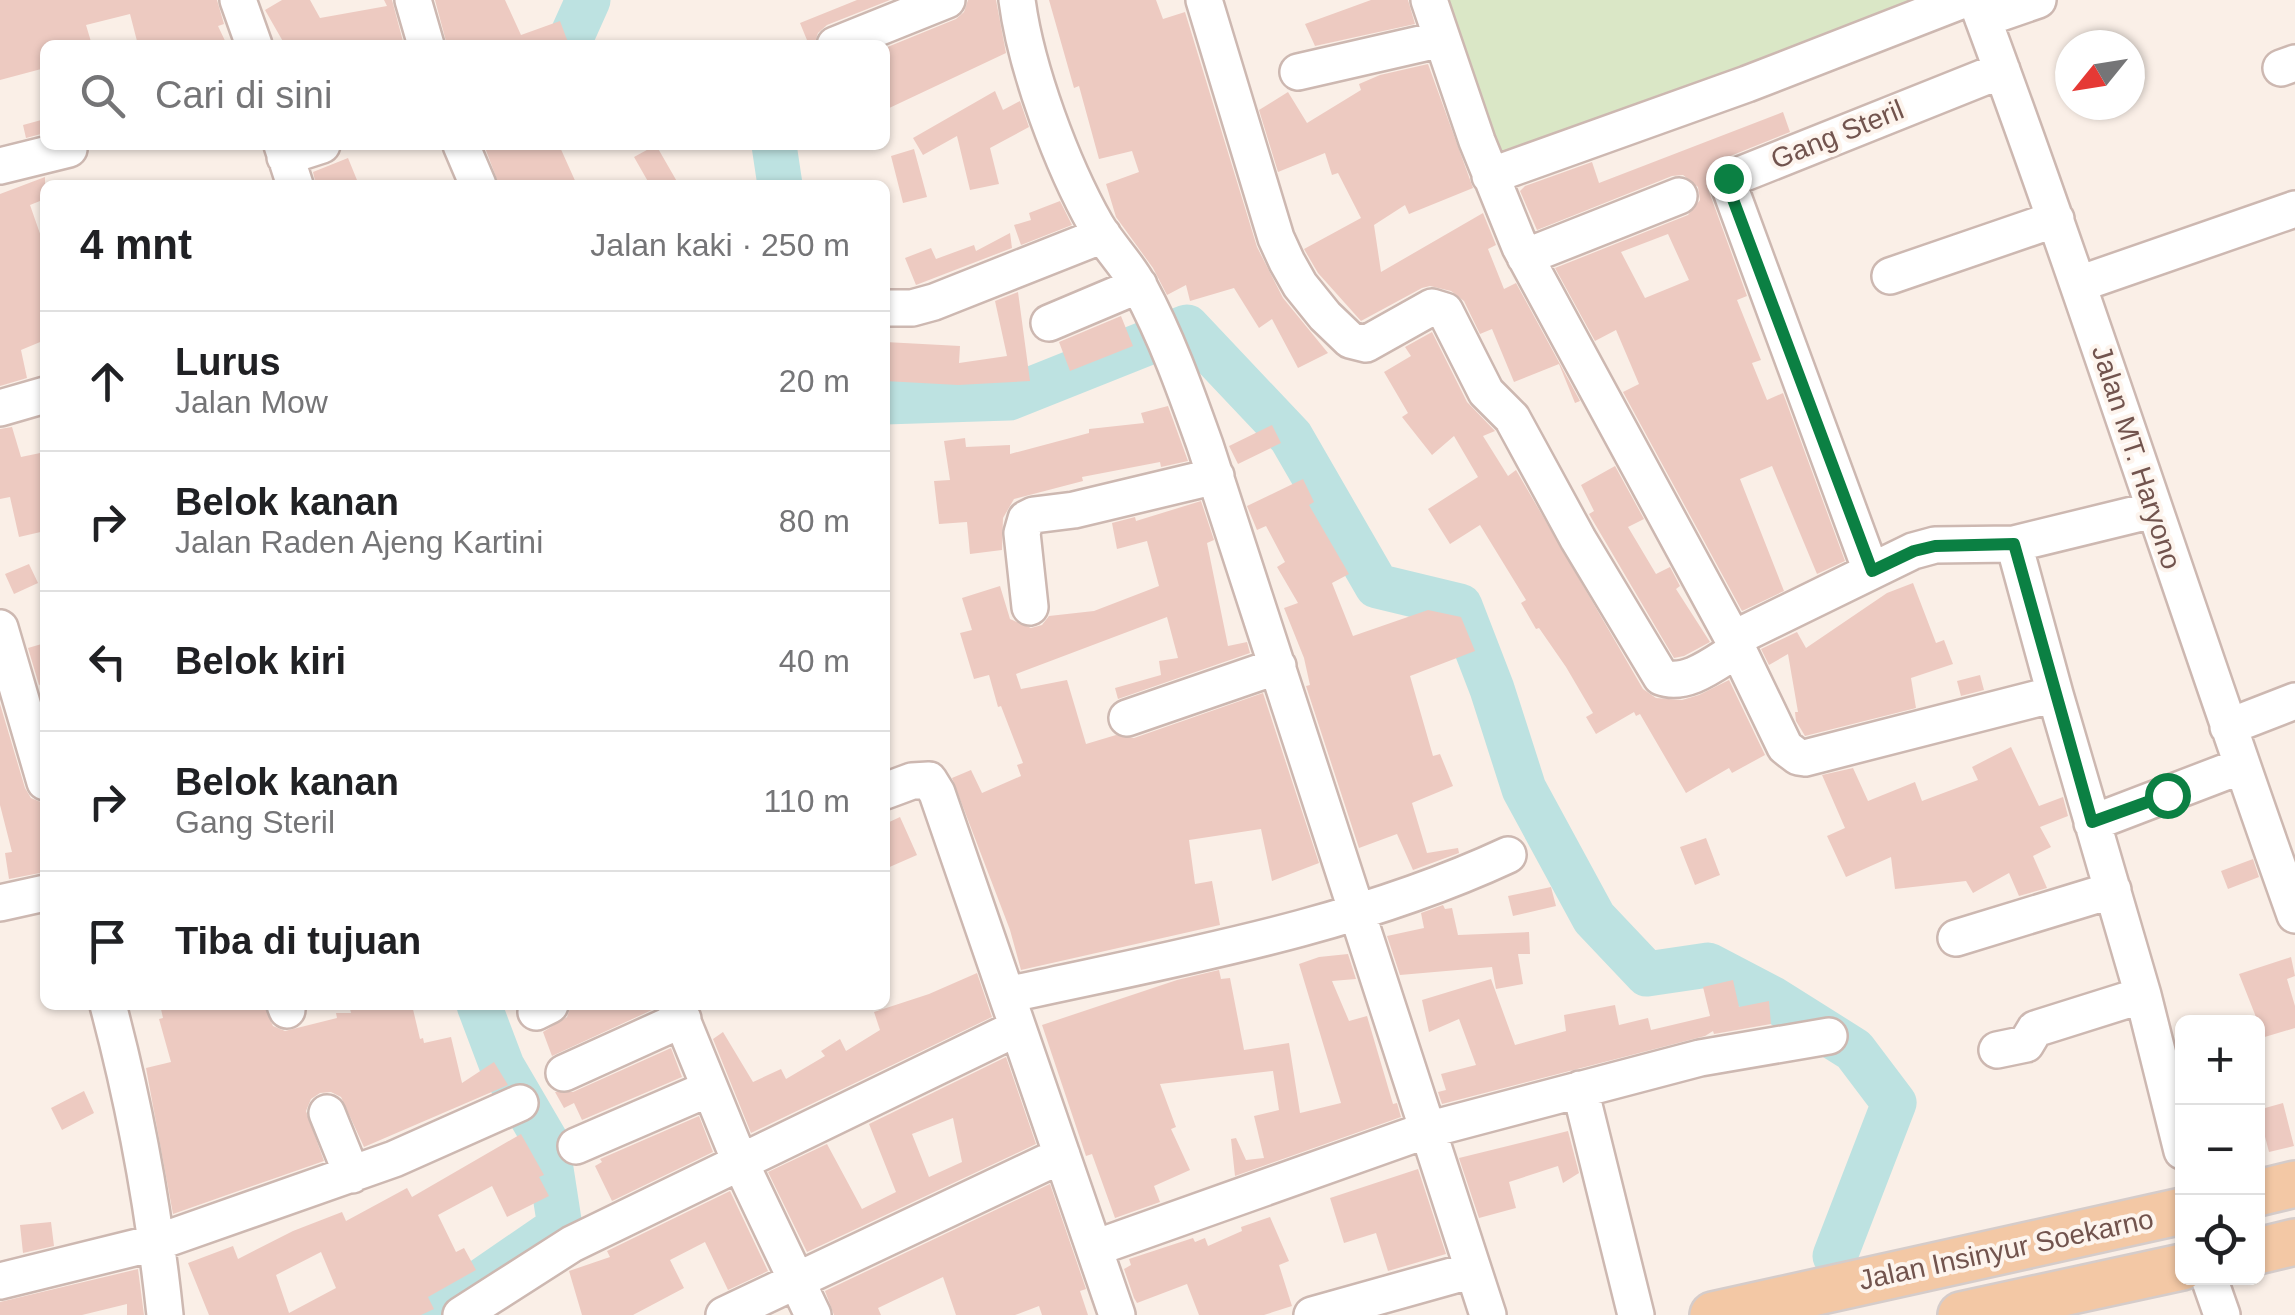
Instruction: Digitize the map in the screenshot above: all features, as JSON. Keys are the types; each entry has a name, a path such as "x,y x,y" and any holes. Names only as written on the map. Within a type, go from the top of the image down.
{"main road":[{"path":"2265,1191 2295,1184"},
{"name":"Jalan Insinyur Soekarno","path":"1713,1315 2175,1212"},
{"path":"2106,1228 2117,1281"},
{"path":"2265,1248 2295,1242"},
{"name":"Jalan Insinyur Soekarno","path":"1960,1315 2175,1269"}],"street":[{"path":"238,0 252,40"},
{"path":"413,0 425,40"},
{"path":"847,40 947,0"},
{"path":"1018,0 1026,46 1041,95 1069,166 1102,236 1140,288 1178,370 1216,476 1488,1315"},
{"path":"1204,0 1276,238 1300,285 1350,340 1366,344 1432,307 1445,311 1486,392 1512,418 1578,539 1661,677 1674,682 1685,679 1736,644 1914,551 1935,546 2014,544 2153,510"},
{"path":"1429,0 1490,176 1525,257 1736,644 1785,746 1798,757 2054,694"},
{"path":"1490,176 1974,6 2038,0"},
{"name":"Jalan MT. Haryono","path":"1974,6 2002,70 2080,284 2241,766 2281,833 2295,916"},
{"path":"1298,72 1442,39"},
{"name":"Gang Steril","path":"1872,571 1727,180 2002,70"},
{"path":"0,166 65,150"},
{"path":"288,162 312,150"},
{"path":"464,150 476,180"},
{"path":"1525,257 1679,196"},
{"path":"2080,284 2295,209"},
{"path":"1890,276 2056,220"},
{"path":"890,308 912,308 948,298 1102,236"},
{"path":"1049,323 1140,288"},
{"path":"0,408 40,396"},
{"path":"1030,607 1022,533 1026,519 1216,476"},
{"path":"2014,544 2143,995 2175,1122"},
{"path":"0,628 32,690 40,747"},
{"path":"1127,718 1278,666"},
{"path":"2228,727 2295,700"},
{"path":"2092,822 2241,766"},
{"path":"890,789 920,780 929,780 933,785 1117,1315"},
{"path":"461,1315 572,1244 741,1164 1012,1012 1359,912 1452,882 1508,855"},
{"path":"1956,938 2113,890"},
{"path":"0,903 40,893"},
{"path":"1997,1050 2026,1044 2035,1029 2143,995"},
{"path":"109,1010 158,1242 165,1315"},
{"path":"564,1073 680,1012 708,1089 813,1315"},
{"path":"1095,1248 1427,1130 1700,1058 1828,1036"},
{"path":"576,1146 708,1089"},
{"path":"1580,1089 1636,1315"},
{"path":"0,1281 158,1242 352,1174 520,1104"},
{"path":"327,1113 352,1174"},
{"path":"724,1315 1062,1155"},
{"path":"1312,1315 1474,1270"},
{"path":"2211,1285 2222,1315"}],"green space":[{"path":"1442,0 1946,0 1504,170"}],"building":[{"path":"0,0 217,0 224,24 218,26 225,40 137,40 130,14 86,25 90,40 40,40 40,69 0,80"},
{"path":"282,0 310,0 320,18 387,6 384,0 392,0 403,40 282,40 265,10"},
{"path":"435,0 505,0 521,35 560,21 567,40 446,40"},
{"path":"857,0 890,0 827,25 816,40 807,40 800,23"},
{"path":"968,0 996,0 1006,53 890,108 890,46 956,19 964,12"},
{"path":"1049,0 1156,0 1163,19 1185,12 1257,247 1283,298 1328,353 1298,368 1272,319 1259,328 1234,288 1190,301 1186,285 1167,295 1153,268 1116,217 1106,184 1139,172 1132,151 1099,159"},
{"path":"1371,0 1408,0 1415,24 1315,46 1305,24"},
{"path":"1428,64 1473,188 1409,214 1405,205 1374,225 1381,272 1483,213 1496,245 1488,249 1504,289 1516,283 1580,401 1575,403 1559,364 1514,382 1492,329 1480,334 1464,301 1451,291 1422,288 1361,321 1318,273 1304,249 1361,218 1338,173 1332,175 1325,153 1278,172 1259,110 1288,92 1307,123 1361,90 1359,84"},
{"path":"995,91 1003,110 1020,101 1029,127 990,148 999,184 970,190 957,136 923,155 913,138"},
{"path":"1783,112 1790,132 1718,161 1706,176 1707,186 1747,296 1737,300 1761,360 1752,363 1767,400 1783,393 1845,561 1817,574 1772,466 1740,479 1784,591 1742,611 1623,392 1639,384 1616,330 1595,341 1555,268 1688,215 1700,200 1698,187 1683,175 1672,176 1537,230 1520,191 1592,162 1599,183","holes":["1668,234 1689,280 1645,298 1621,252"]},
{"path":"40,120 40,134 26,138 23,125"},
{"path":"914,149 927,197 903,203 891,156"},
{"path":"486,150 561,150 575,180 497,180"},
{"path":"647,150 659,150 676,180 647,180 634,157"},
{"path":"348,158 357,180 315,180 313,172"},
{"path":"45,177 40,180 40,201 30,205 40,234 40,342 21,350 27,378 0,386 0,194"},
{"path":"1060,201 1072,225 1021,245 1014,225 1031,220 1029,213"},
{"path":"1010,233 1012,248 916,285 905,258 931,248 936,259 974,245 976,251"},
{"path":"1018,292 1030,381 958,385 890,381 890,342 960,346 959,363 1007,356 995,301"},
{"path":"1121,316 1133,346 1070,371 1059,342"},
{"path":"1432,332 1467,402 1495,431 1483,436 1508,476 1516,470 1643,689 1656,698 1682,700 1729,680 1765,755 1732,773 1729,768 1686,793 1640,714 1636,716 1634,712 1596,734 1586,717 1593,713 1566,667 1536,629 1521,603 1526,600 1480,525 1450,544 1428,509 1478,477 1454,436 1432,455 1402,417 1408,413 1384,372 1411,356 1405,347"},
{"path":"1168,406 1188,461 1161,467 1160,462 1082,477 1083,481 1014,499 1003,518 1002,550 970,554 967,522 939,524 934,481 950,480 944,441 965,438 966,447 1010,445 1010,454 1089,433 1089,429 1144,423 1141,413"},
{"path":"1272,425 1281,443 1238,464 1229,446"},
{"path":"12,427 21,457 40,453 40,532 19,537 10,497 0,499 0,429"},
{"path":"1615,466 1644,519 1628,527 1656,574 1670,567 1680,586 1676,589 1710,642 1684,656 1674,658 1589,514 1594,511 1581,485"},
{"path":"1303,479 1314,502 1309,505 1349,574 1332,583 1353,636 1428,610 1461,617 1475,651 1410,676 1433,756 1440,754 1453,786 1412,803 1427,853 1458,848 1459,853 1413,870 1397,834 1359,848 1306,686 1310,685 1304,658 1284,608 1298,603 1277,567 1285,562 1266,526 1257,530 1247,506"},
{"path":"1201,501 1214,540 1207,543 1228,646 1247,642 1250,653 1118,699 1115,688 1161,675 1159,661 1178,658 1167,617 1016,674 1021,689 1067,680 1086,744 1116,735 1134,738 1263,693 1319,863 1272,881 1261,829 1189,840 1195,884 1212,881 1220,925 1021,970 1010,930 952,778 971,770 982,793 1021,776 1017,765 1023,763 1001,706 998,707 989,675 974,679 960,633 972,630 962,598 1000,586 1010,619 1031,628 1042,625 1049,616 1094,611 1159,586 1147,541 1117,549 1112,523 1135,517 1136,521"},
{"path":"29,564 38,583 14,594 5,574"},
{"path":"1913,583 1936,643 1944,640 1953,664 1911,678 1916,708 1805,736 1796,721 1798,712 1788,654 1769,665 1761,649 1797,632 1806,648 1887,593"},
{"path":"40,644 39,685 28,648"},
{"path":"1980,675 1984,690 1961,696 1957,681"},
{"path":"0,704 25,788 31,798 40,802 40,873 9,879 5,853 12,852 0,805"},
{"path":"2011,747 2039,806 2063,797 2068,816 2040,827 2051,847 2033,856 2047,888 2019,896 2009,873 1973,893 1966,881 1895,889 1891,857 1846,877 1827,836 1845,828 1822,775 1853,768 1868,801 1915,782 1922,801 1978,780 1972,767"},
{"path":"900,817 917,855 890,867 890,822"},
{"path":"1706,838 1720,875 1695,885 1680,847"},
{"path":"2253,859 2259,877 2228,889 2221,871"},
{"path":"1551,887 1556,906 1513,916 1508,896"},
{"path":"1443,905 1445,909 1452,908 1458,935 1529,932 1530,954 1518,954 1523,984 1496,989 1492,967 1400,975 1387,936 1424,928 1421,913"},
{"path":"1348,954 1356,979 1332,981 1349,1021 1367,1016 1393,1104 1397,1103 1401,1117 1235,1176 1231,1139 1236,1138 1246,1160 1264,1158 1254,1116 1279,1110 1273,1071 1160,1084 1176,1127 1171,1129 1190,1170 1154,1186 1160,1202 1115,1218 1092,1154 1086,1156 1042,1025 1219,970 1221,979 1230,978 1244,1050 1289,1043 1300,1113 1341,1103 1299,964"},
{"path":"2291,957 2295,976 2287,979 2295,1006 2295,1028 2265,1037 2265,1015 2255,1015 2239,974"},
{"path":"977,973 992,1017 751,1133 713,1039 723,1032 753,1082 781,1069 786,1079 825,1056 821,1051 840,1039 846,1051 880,1030 874,1012 890,1010"},
{"path":"1491,979 1515,1045 1566,1031 1564,1015 1615,1005 1619,1025 1648,1018 1651,1030 1710,1016 1703,987 1733,980 1739,1007 1769,1001 1771,1024 1714,1034 1713,1031 1442,1104 1438,1092 1446,1090 1441,1074 1476,1065 1459,1019 1429,1032 1422,1000"},
{"path":"161,1010 266,1010 273,1026 285,1031 337,1018 336,1013 351,1013 350,1010 413,1010 424,1043 451,1037 462,1083 494,1062 508,1085 364,1147 341,1097 331,1092 320,1093 311,1099 306,1111 324,1161 173,1214 146,1068 171,1062 159,1019 163,1018"},
{"path":"569,1010 652,1010 552,1056 543,1032 567,1017"},
{"path":"671,1048 682,1077 582,1120 574,1103 564,1108 555,1092 573,1092"},
{"path":"1006,1057 1036,1144 807,1252 768,1172 827,1144 862,1209 896,1192 869,1124","holes":["953,1118 962,1162 929,1177 912,1134"]},
{"path":"84,1091 94,1113 62,1130 51,1108"},
{"path":"2283,1103 2294,1146 2269,1152 2265,1108"},
{"path":"699,1116 713,1152 612,1201 595,1166 602,1162 600,1159"},
{"path":"1568,1131 1579,1173 1563,1183 1558,1166 1509,1182 1516,1208 1479,1218 1459,1158"},
{"path":"521,1134 544,1175 539,1177 549,1196 507,1217 492,1186 438,1215 456,1252 464,1248 476,1270 428,1297 434,1309 421,1315 209,1315 188,1263 233,1246 238,1259 342,1212 346,1221 407,1188 412,1197","holes":["321,1252 336,1288 289,1313 276,1275"]},
{"path":"1418,1169 1446,1254 1388,1271 1376,1233 1344,1243 1330,1198"},
{"path":"1050,1184 1086,1289 1080,1291 1088,1315 1042,1315 1039,1306 1015,1315 956,1315 943,1277 878,1308 881,1315 834,1315 825,1291"},
{"path":"730,1191 768,1271 728,1290 705,1242 670,1260 684,1288 633,1315 582,1315 569,1271 610,1257 607,1251"},
{"path":"1270,1217 1289,1261 1279,1265 1292,1306 1264,1315 1199,1315 1187,1284 1137,1303 1124,1269 1131,1265 1129,1259 1193,1238 1195,1242 1205,1238 1208,1246 1242,1231 1241,1227"},
{"path":"51,1222 54,1246 23,1253 20,1225"},
{"path":"138,1269 144,1315 127,1315 127,1304 82,1315 0,1315 0,1302"}],"waterway":[{"path":"571,40 588,0"},
{"path":"775,150 779,180"},
{"path":"890,402 1009,398 1187,327 1291,437 1377,586 1460,606 1524,789 1594,918 1647,974 1708,965 1773,999 1854,1050 1894,1103 1835,1256"},
{"path":"432,1315 560,1227 547,1143 502,1066 481,1010"}],"route":[{"path":"1728,178 1872,571 1914,551 1935,546 2014,544 2092,822 2167,795"}]}
